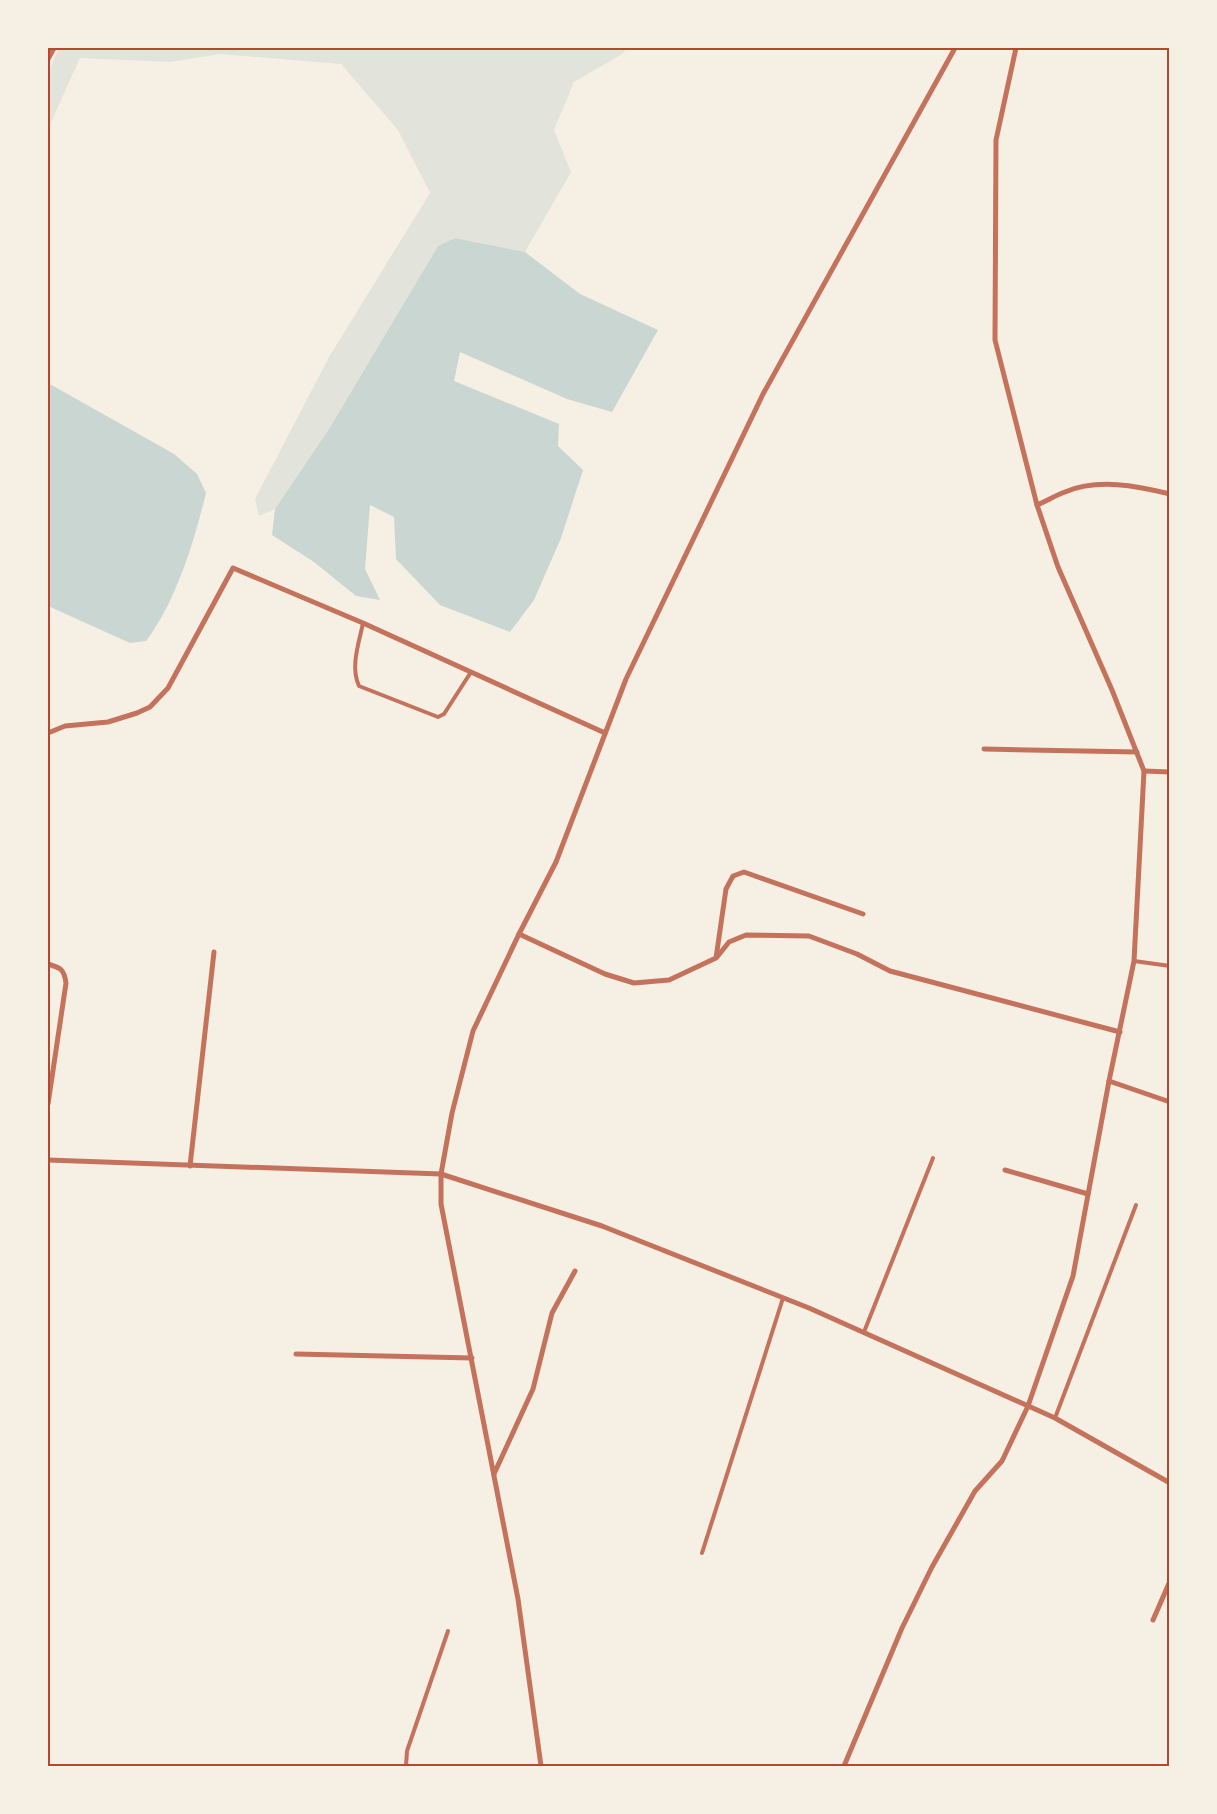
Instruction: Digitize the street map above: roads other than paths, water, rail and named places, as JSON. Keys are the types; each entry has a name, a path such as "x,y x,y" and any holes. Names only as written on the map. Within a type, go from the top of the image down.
{"street":[{"path":"48,59 54,48"},
{"path":"541,1766 518,1599 441,1204 440,1174 452,1113 474,1031 519,934 556,862 626,679 763,394 955,48"},
{"path":"844,1766 902,1628 932,1567 975,1491 1002,1461 1028,1406 1073,1276 1109,1081 1134,961 1144,771 1112,690 1058,567 1037,505 995,340 996,140 1016,48"},
{"path":"1037,505 1067,491 1092,485 1138,486 1170,494"},
{"path":"48,733 65,726 108,722 150,707 168,688 233,568 363,623 605,733"},
{"path":"984,749 1137,752"},
{"path":"1144,771 1170,772"},
{"path":"716,958 726,889 733,876 744,872 863,914"},
{"path":"519,934 605,974 634,982 669,980 716,958 730,942 746,934 809,936 857,954 890,971 1120,1032"},
{"path":"190,1166 214,952"},
{"path":"48,964 60,967 66,983 48,1104"},
{"path":"1109,1081 1170,1102"},
{"path":"48,1160 440,1174 602,1226 864,1332 1055,1418 1170,1483"},
{"path":"1005,1170 1088,1194"},
{"path":"494,1474 533,1389 552,1313 575,1271"},
{"path":"296,1354 472,1358"},
{"path":"1153,1620 1170,1581"}],"lane":[{"path":"363,623 354,669 355,678 359,686 438,717 444,714 471,672"},
{"path":"1134,961 1170,966"},
{"path":"864,1332 933,1158"},
{"path":"1055,1418 1136,1205"},
{"path":"702,1553 783,1298"},
{"path":"406,1766 407,1751 448,1631"}]}
